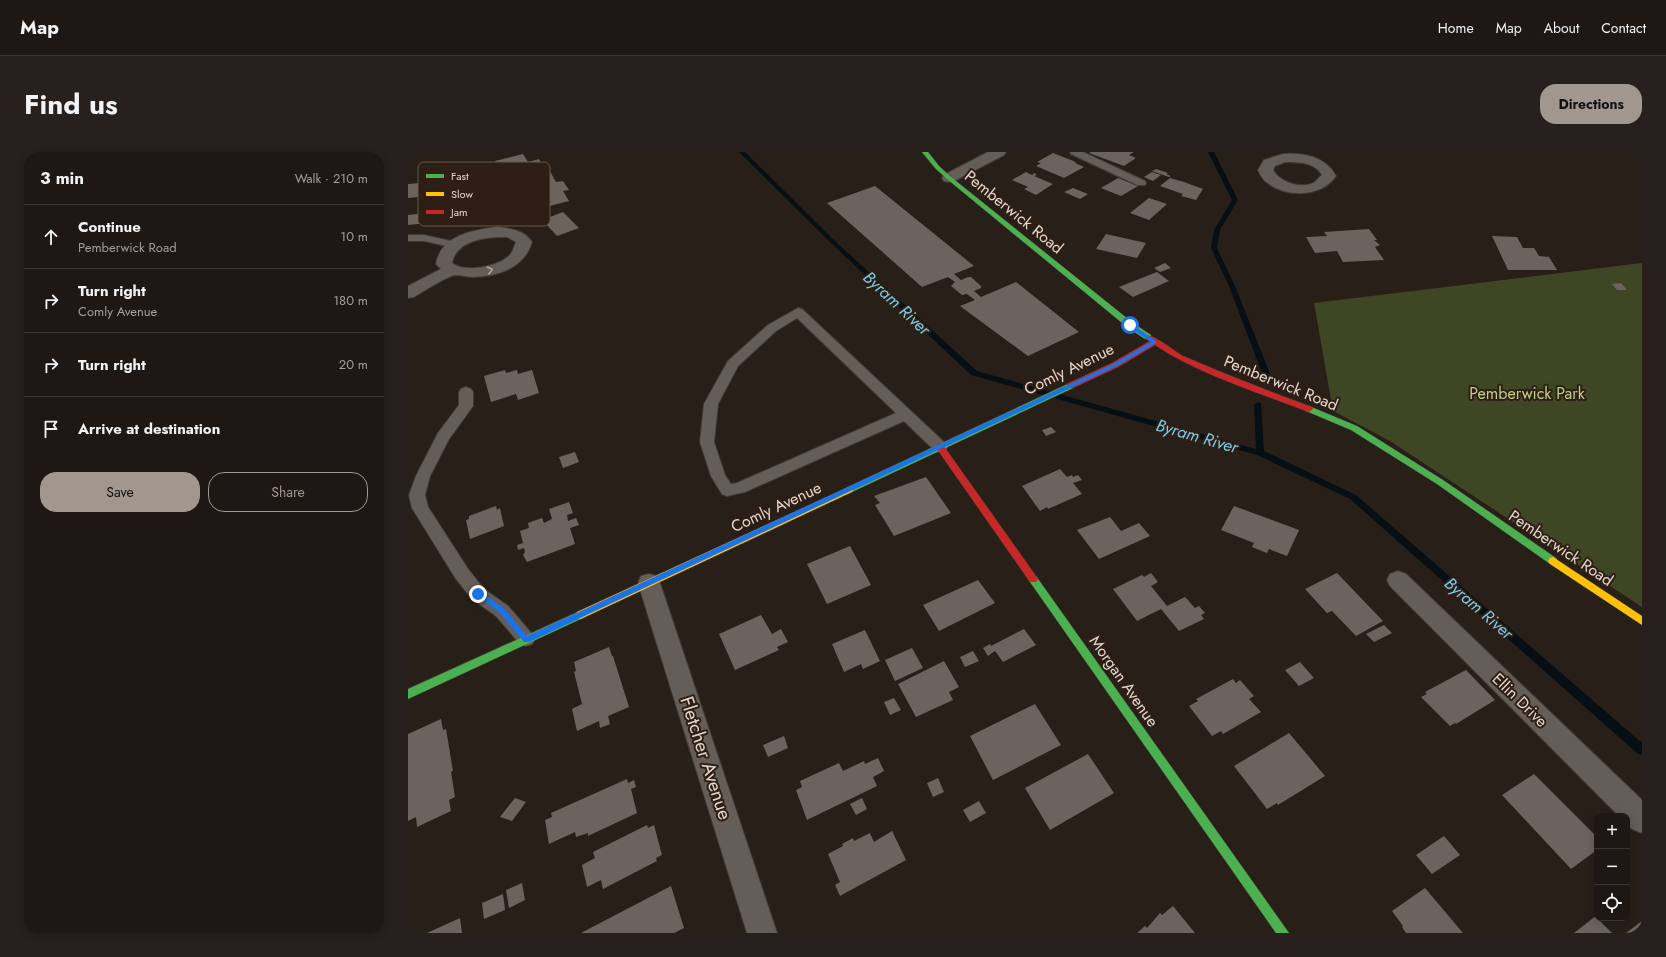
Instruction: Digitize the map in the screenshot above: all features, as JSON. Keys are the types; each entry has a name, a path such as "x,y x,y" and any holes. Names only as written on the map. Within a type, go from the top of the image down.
{"street":[{"name":"Pemberwick Road","path":"925,152 937,167 949,178 1130,325 1154,342 1173,354 1213,372 1283,398 1354,428 1440,482 1527,544 1642,621"},
{"path":"949,178 998,152"},
{"path":"490,232 503,232 519,236 524,242 521,254 512,261 494,270 476,273 462,273 452,270 444,264 447,252 456,245 474,236 490,232"},
{"path":"408,293 452,270"},
{"name":"Comly Avenue","path":"408,694 1115,365 1154,342"},
{"name":"Morgan Avenue","path":"940,447 1283,933"},
{"name":"Ellin Drive","path":"1398,580 1642,819"},
{"name":"Fletcher Avenue","path":"649,583 762,933"}],"lane":[{"path":"1075,152 1141,183"},
{"path":"408,238 424,238 456,245"},
{"path":"906,414 740,488 727,490 718,476 707,442 711,404 733,364 772,328 798,312 906,414 940,447"},
{"path":"466,392 466,406 443,437 424,476 417,496 420,508 462,574 478,594 502,611 526,639"}],"green space":[{"name":"Pemberwick Park","path":"1642,263 1642,607 1390,441 1333,411 1314,303"}],"building":[{"path":"1134,152 1129,155 1136,158 1124,166 1089,153"},
{"path":"1053,153 1076,162 1075,163 1084,167 1064,178 1036,166 1041,163 1037,162"},
{"path":"523,154 528,162 495,162"},
{"path":"539,159 540,162 528,162"},
{"path":"1156,169 1168,173 1166,174 1171,176 1169,177 1152,171"},
{"path":"550,171 556,182 563,181 569,190 563,191 569,201 550,206"},
{"path":"1026,172 1032,175 1034,173 1037,175 1034,176 1053,184 1036,195 1024,189 1028,187 1012,180"},
{"path":"1152,172 1161,175 1153,181 1144,177"},
{"path":"1118,178 1138,186 1121,196 1101,188"},
{"path":"1170,178 1203,189 1196,200 1181,196 1183,194 1160,186"},
{"path":"418,183 418,197 408,198 408,184"},
{"path":"875,186 974,266 954,274 961,280 971,277 981,286 981,288 974,291 981,297 1016,282 1079,332 1028,356 960,306 975,300 967,294 962,295 951,286 955,282 948,277 922,287 827,203"},
{"path":"1073,188 1088,194 1080,199 1064,192"},
{"path":"1149,198 1167,204 1149,220 1130,213"},
{"path":"563,212 579,228 557,236 548,226 550,226 550,217"},
{"path":"418,214 418,224 408,225 408,215"},
{"path":"1369,229 1377,240 1374,240 1380,245 1375,247 1384,260 1343,262 1337,251 1315,253 1306,237 1327,236 1324,232"},
{"path":"1106,234 1146,243 1137,258 1096,249"},
{"path":"1492,236 1517,237 1523,248 1534,248 1539,256 1549,257 1557,270 1508,270"},
{"path":"1165,263 1171,268 1160,272 1154,268"},
{"path":"1157,272 1169,281 1133,297 1119,287"},
{"path":"1621,283 1627,290 1617,290 1612,284"},
{"path":"505,370 506,373 517,370 518,374 532,370 539,393 518,400 516,394 491,402 484,376"},
{"path":"1051,427 1056,432 1046,436 1042,430"},
{"path":"575,452 579,462 563,468 559,457"},
{"path":"1060,469 1067,477 1078,475 1082,480 1073,483 1082,494 1040,511 1022,486"},
{"path":"926,477 951,513 894,536 875,505 880,503 874,496"},
{"path":"569,502 573,513 567,515 568,521 576,518 579,525 570,528 575,544 527,562 523,555 525,552 524,548 518,550 517,545 523,543 520,531 529,528 528,523 542,518 544,523 552,519 549,509"},
{"path":"496,506 497,510 500,508 504,526 470,539 466,520 469,519 469,516"},
{"path":"1234,506 1299,530 1287,556 1269,549 1267,553 1252,547 1254,543 1221,530"},
{"path":"1110,517 1121,531 1139,523 1150,536 1099,559 1077,530"},
{"path":"850,546 871,585 827,604 807,564"},
{"path":"1151,573 1158,582 1151,586 1167,606 1185,597 1195,608 1199,606 1205,613 1201,615 1204,619 1179,631 1161,609 1137,621 1113,589 1142,575 1144,577"},
{"path":"1337,573 1383,621 1356,636 1332,611 1327,613 1305,589"},
{"path":"978,580 995,603 939,631 923,605"},
{"path":"761,615 772,634 781,629 788,642 777,647 779,650 735,670 719,634"},
{"path":"1384,625 1392,633 1374,642 1366,634"},
{"path":"1024,629 1036,645 1003,662 995,651 988,656 983,648 990,644 991,646"},
{"path":"865,630 880,661 863,669 861,664 844,672 832,644"},
{"path":"609,647 629,707 608,716 610,724 600,728 599,721 577,731 572,709 582,704 574,672 576,671 574,662"},
{"path":"912,648 923,668 895,681 885,660"},
{"path":"973,651 979,661 965,667 960,657"},
{"path":"944,661 959,687 949,692 953,700 916,717 898,684"},
{"path":"1300,662 1314,678 1299,686 1285,670"},
{"path":"1466,670 1495,700 1456,724 1455,723 1450,726 1421,697 1427,694 1425,692"},
{"path":"1233,679 1236,683 1240,680 1254,696 1249,699 1261,712 1223,734 1221,731 1212,736 1189,706 1198,701 1196,699"},
{"path":"894,698 901,710 890,715 884,702"},
{"path":"1035,704 1061,745 993,780 970,736"},
{"path":"441,719 443,730 446,729 453,771 451,772 455,797 449,800 451,811 417,827 416,817 408,821 408,734"},
{"path":"1289,733 1325,776 1278,805 1277,803 1267,809 1234,766"},
{"path":"784,736 788,748 768,757 763,745"},
{"path":"1088,754 1114,793 1050,830 1025,788"},
{"path":"878,758 884,771 873,777 877,786 807,820 796,790 802,787 800,781 839,763 843,771 864,761 865,764"},
{"path":"1534,774 1594,834 1594,852 1571,869 1502,795"},
{"path":"938,778 944,792 933,797 927,783"},
{"path":"627,779 628,783 634,780 636,787 631,789 637,813 588,836 588,833 576,837 575,832 549,844 545,820 552,817 551,813"},
{"path":"515,798 526,802 512,821 500,817"},
{"path":"862,798 867,809 856,815 850,804"},
{"path":"979,801 986,813 970,822 963,810"},
{"path":"647,825 648,828 654,825 662,855 656,858 657,861 603,889 601,880 587,887 582,865 595,858 593,852"},
{"path":"892,831 906,860 840,896 835,885 840,882 828,854 843,846 842,844 853,838 854,841 870,833 874,842"},
{"path":"1444,836 1460,855 1432,874 1416,855"},
{"path":"522,883 525,900 509,908 506,890"},
{"path":"671,886 684,928 674,933 581,933"},
{"path":"1425,888 1463,933 1406,933 1402,927 1403,926 1392,911"},
{"path":"503,894 505,910 484,919 482,903"},
{"path":"1173,906 1195,933 1137,933 1145,926 1147,928 1160,913 1162,915"},
{"path":"1594,917 1594,921 1600,921 1612,933 1574,933"},
{"path":"460,918 462,933 427,933"},
{"path":"1642,921 1642,933 1626,933"}],"waterway":[{"name":"Byram River","path":"742,152 834,243 974,373 1260,453"},
{"path":"1211,152 1235,200 1217,230 1214,248 1232,286 1269,381"},
{"path":"1258,405 1260,453"},
{"name":"Byram River","path":"1260,453 1353,497 1642,750"}],"traffic: fast":[{"path":"925,152 937,167 949,178 1130,325 1148,337"},
{"path":"849,490 1070,386"},
{"path":"1309,409 1354,428 1440,482 1553,561"},
{"path":"1033,579 1283,933"},
{"path":"408,694 580,615"}],"traffic: slow":[{"path":"580,615 849,490"},
{"path":"1553,561 1642,621"}],"traffic: jam":[{"path":"1148,337 1173,354 1213,372 1309,409"},
{"path":"1070,386 1115,365 1154,342"},
{"path":"940,447 1033,579"}],"route":[{"path":"478,594 502,611 526,639 1115,365 1154,342 1130,325"}]}
